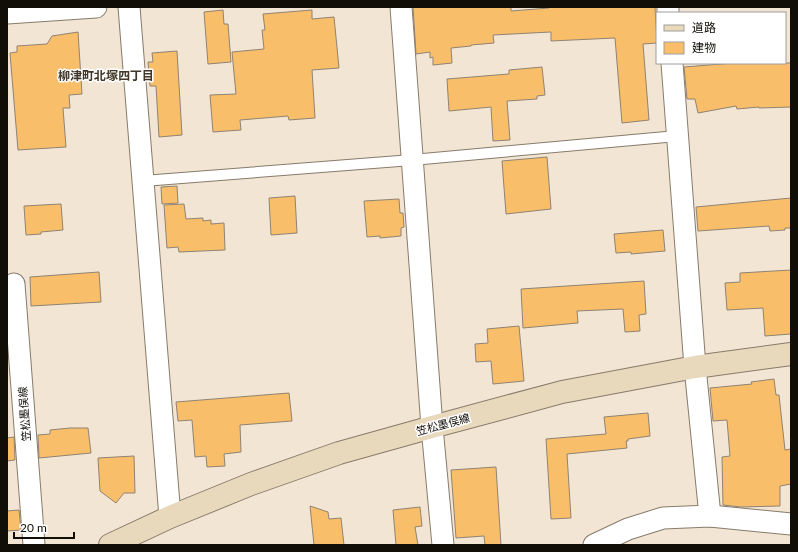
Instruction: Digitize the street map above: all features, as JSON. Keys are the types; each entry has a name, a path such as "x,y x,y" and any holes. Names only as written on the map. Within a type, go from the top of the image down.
{"main road":[{"name":"笠松墨俣線","path":"110,545 170,517 252,484 339,453 562,392 695,367 791,354"}],"street":[{"path":"7,13 96,7"},
{"path":"129,7 170,517"},
{"path":"401,7 432,427 443,545"},
{"path":"672,64 695,367 710,516"},
{"name":"笠松墨俣線","path":"14,284 34,545"},
{"path":"594,545 628,530 663,518 710,516 791,524"}],"lane":[{"path":"143,181 412,160 678,136"}],"building":[{"path":"413,7 511,7 511,11 549,7 655,7 656,43 643,44 649,120 622,123 615,38 551,41 551,32 493,35 494,43 451,48 452,63 433,65 433,57 430,58 430,52 416,54"},
{"path":"223,10 224,24 228,24 231,62 208,64 204,12"},
{"path":"312,10 312,19 334,17 339,68 312,70 315,118 289,120 288,116 240,120 241,130 213,132 210,95 236,94 232,52 264,49 262,30 265,30 263,14"},
{"path":"78,32 82,94 69,95 70,108 63,108 66,147 18,150 10,53 17,52 17,46 47,44 52,36"},
{"path":"177,51 182,135 159,137 156,86 150,86 148,62 153,62 152,53"},
{"path":"791,63 791,107 737,109 736,106 698,113 695,99 687,99 684,67 722,64"},
{"path":"542,67 545,95 537,96 537,99 507,101 510,140 493,141 491,107 449,111 447,79 509,74 509,70"},
{"path":"547,157 551,209 506,214 502,161"},
{"path":"177,186 178,203 162,204 161,187"},
{"path":"295,196 297,233 271,235 269,198"},
{"path":"791,198 791,228 770,231 769,226 698,231 696,207"},
{"path":"399,199 400,213 403,213 404,227 401,228 401,236 380,238 380,236 367,237 364,201"},
{"path":"61,204 63,230 26,235 24,206"},
{"path":"184,204 186,219 203,218 203,221 211,220 211,224 224,223 225,250 179,252 178,247 167,248 164,205"},
{"path":"663,230 665,251 631,254 631,252 616,253 614,234"},
{"path":"791,270 791,334 765,336 763,308 727,310 725,283 740,282 740,273"},
{"path":"99,272 101,302 31,306 30,277"},
{"path":"644,281 646,314 639,315 640,331 625,332 623,309 577,311 578,323 523,328 521,289"},
{"path":"519,326 524,381 493,384 491,361 476,362 475,344 488,343 487,329"},
{"path":"774,379 776,395 779,395 785,450 791,449 791,484 780,486 780,506 741,507 723,505 722,457 730,456 727,420 713,421 710,388 752,384 751,382"},
{"path":"289,393 292,421 240,425 241,452 224,454 225,466 207,467 206,456 195,457 192,420 178,421 176,402"},
{"path":"648,413 650,436 628,439 628,441 626,441 627,448 567,454 571,518 551,519 546,439 606,434 604,417"},
{"path":"88,428 91,453 39,458 38,435 50,434 50,430"},
{"path":"14,437 15,460 7,461 7,438"},
{"path":"134,456 135,493 124,493 116,503 100,491 98,458"},
{"path":"496,467 501,545 485,545 484,536 456,538 451,470"},
{"path":"310,506 328,512 329,519 341,518 344,545 314,545"},
{"path":"420,507 422,526 415,527 418,545 396,545 393,510"},
{"path":"19,510 21,530 7,531 7,511"}],"district":[{"name":"柳津町北塚四丁目","path":"106,75"}]}
